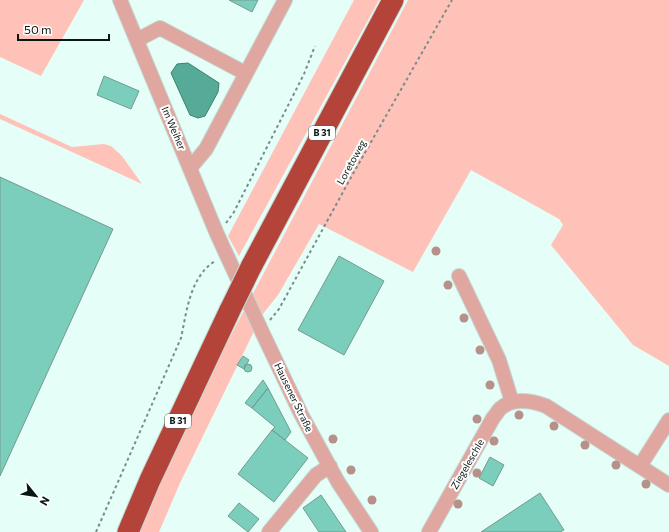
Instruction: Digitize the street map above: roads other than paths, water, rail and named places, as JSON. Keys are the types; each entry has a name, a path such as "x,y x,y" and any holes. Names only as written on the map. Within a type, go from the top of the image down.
{"highway":[{"name":"B 31","path":"128,532 157,466 251,267 393,0"}],"street":[{"name":"Im Weiher","path":"120,0 227,256"},
{"path":"190,168 206,149 285,0"},
{"path":"137,40 160,28 245,73"},
{"name":"Hausener Straße","path":"227,256 301,414 338,482 371,532"},
{"path":"459,276 499,360 512,402 526,400 546,406 669,485"},
{"name":"Ziegeleschle","path":"428,532 493,418 501,408 512,402"},
{"path":"640,466 669,420"},
{"path":"269,532 316,475 330,466"}]}
